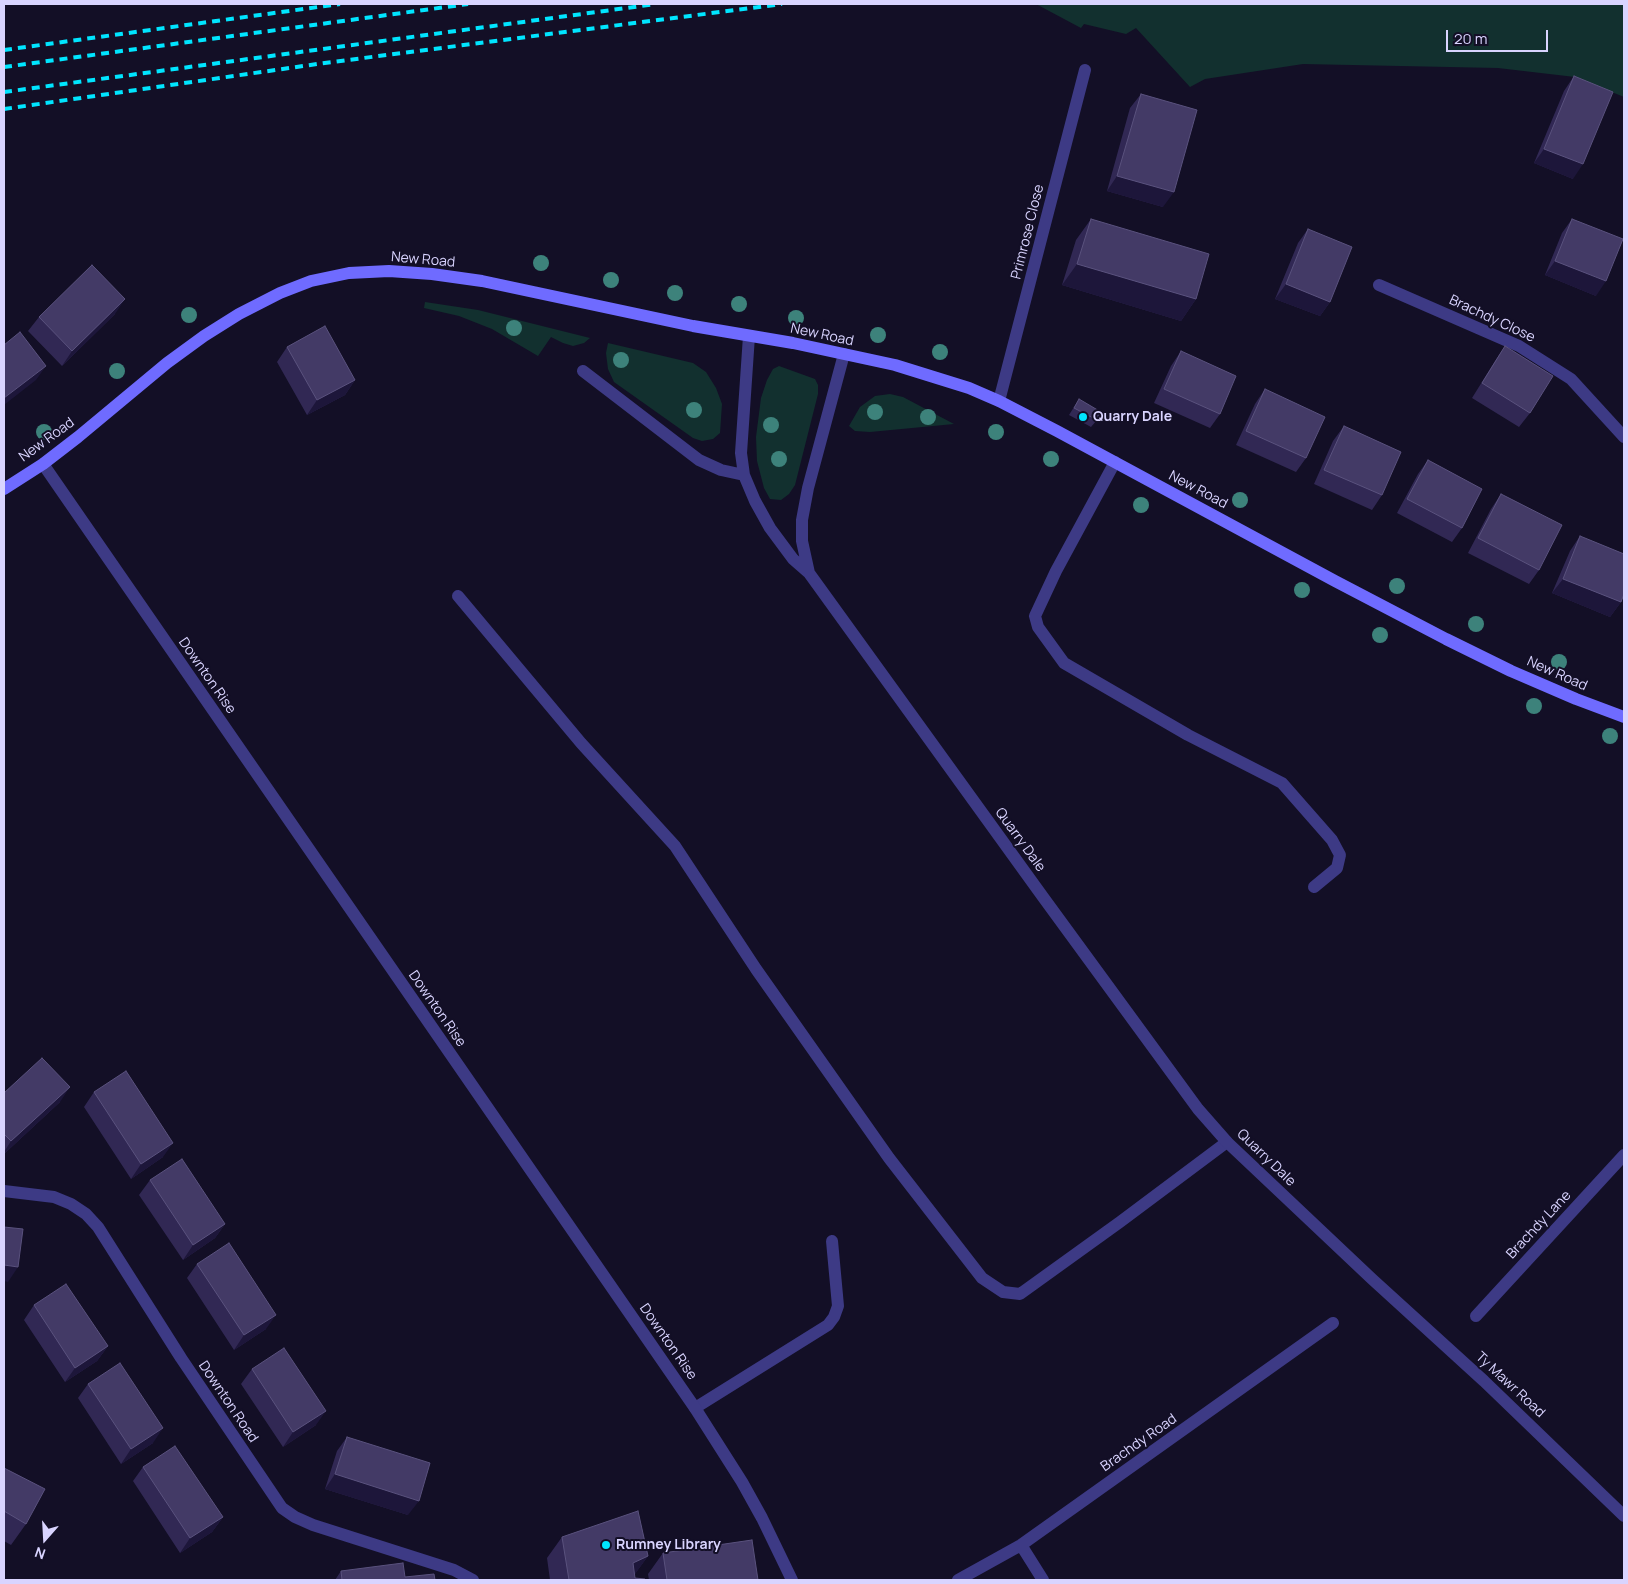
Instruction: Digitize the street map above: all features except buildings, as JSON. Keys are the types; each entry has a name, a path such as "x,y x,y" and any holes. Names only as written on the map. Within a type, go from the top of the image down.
{"street":[{"name":"Primrose Close","path":"999,401 1085,70"},
{"name":"New Road","path":"4,489 42,464 115,407 167,363 204,336 238,314 280,292 310,281 349,273 389,271 432,274 482,281 601,308 895,365 941,379 999,401 1335,581 1446,638 1576,700 1624,717"},
{"name":"Brachdy Close","path":"1379,285 1519,346 1571,379 1624,437"},
{"path":"749,336 741,453 744,475 755,501 770,528 793,559 809,573"},
{"name":"Quarry Dale","path":"844,354 808,488 802,520 802,541 809,573 1198,1108 1227,1142 1372,1279"},
{"path":"583,371 699,460 721,470 744,475"},
{"path":"1115,462 1056,571 1035,616 1038,627 1064,663 1188,735 1282,783 1332,840 1340,855 1337,868 1314,887"},
{"name":"Downton Rise","path":"42,464 695,1408 742,1482 792,1580"},
{"path":"458,596 580,743 675,846 756,969 889,1158 982,1278 1003,1292 1020,1294 1227,1142"},
{"name":"Brachdy Lane","path":"1476,1316 1624,1155"},
{"name":"Downton Road","path":"4,1192 54,1197 86,1214 98,1228 180,1358 282,1508 296,1517 313,1524 454,1570 473,1580"},
{"path":"695,1408 828,1325 834,1317 838,1306 832,1241"},
{"name":"Ty Mawr Road","path":"1372,1279 1484,1380 1624,1516"},
{"name":"Brachdy Road","path":"958,1580 1021,1545 1333,1323"},
{"path":"1021,1545 1043,1580"}],"green space":[{"path":"1036,4 1624,4 1624,97 1575,77 1498,68 1303,64 1205,79 1190,87 1136,28 1126,34 1084,24 1081,28"},
{"path":"425,302 478,310 590,338 584,343 573,346 551,337 538,356 492,329 459,316 424,308"},
{"path":"608,343 693,363 706,372 716,388 722,404 720,433 713,439 702,441 693,438 614,382 608,369 606,353"},
{"path":"779,366 815,379 818,385 818,394 795,485 789,494 781,500 770,499 764,488 757,461 756,437 761,398 773,369"},
{"path":"890,394 903,397 954,424 870,432 855,431 849,426 860,407 875,396"}],"railway":[{"path":"4,50 340,4"},
{"path":"4,67 468,4"},
{"path":"4,92 656,4"},
{"path":"4,109 317,64 782,4"}],"place":[{"name":"Quarry Dale","path":"1083,417"},
{"name":"Rumney Library","path":"606,1545"}]}
